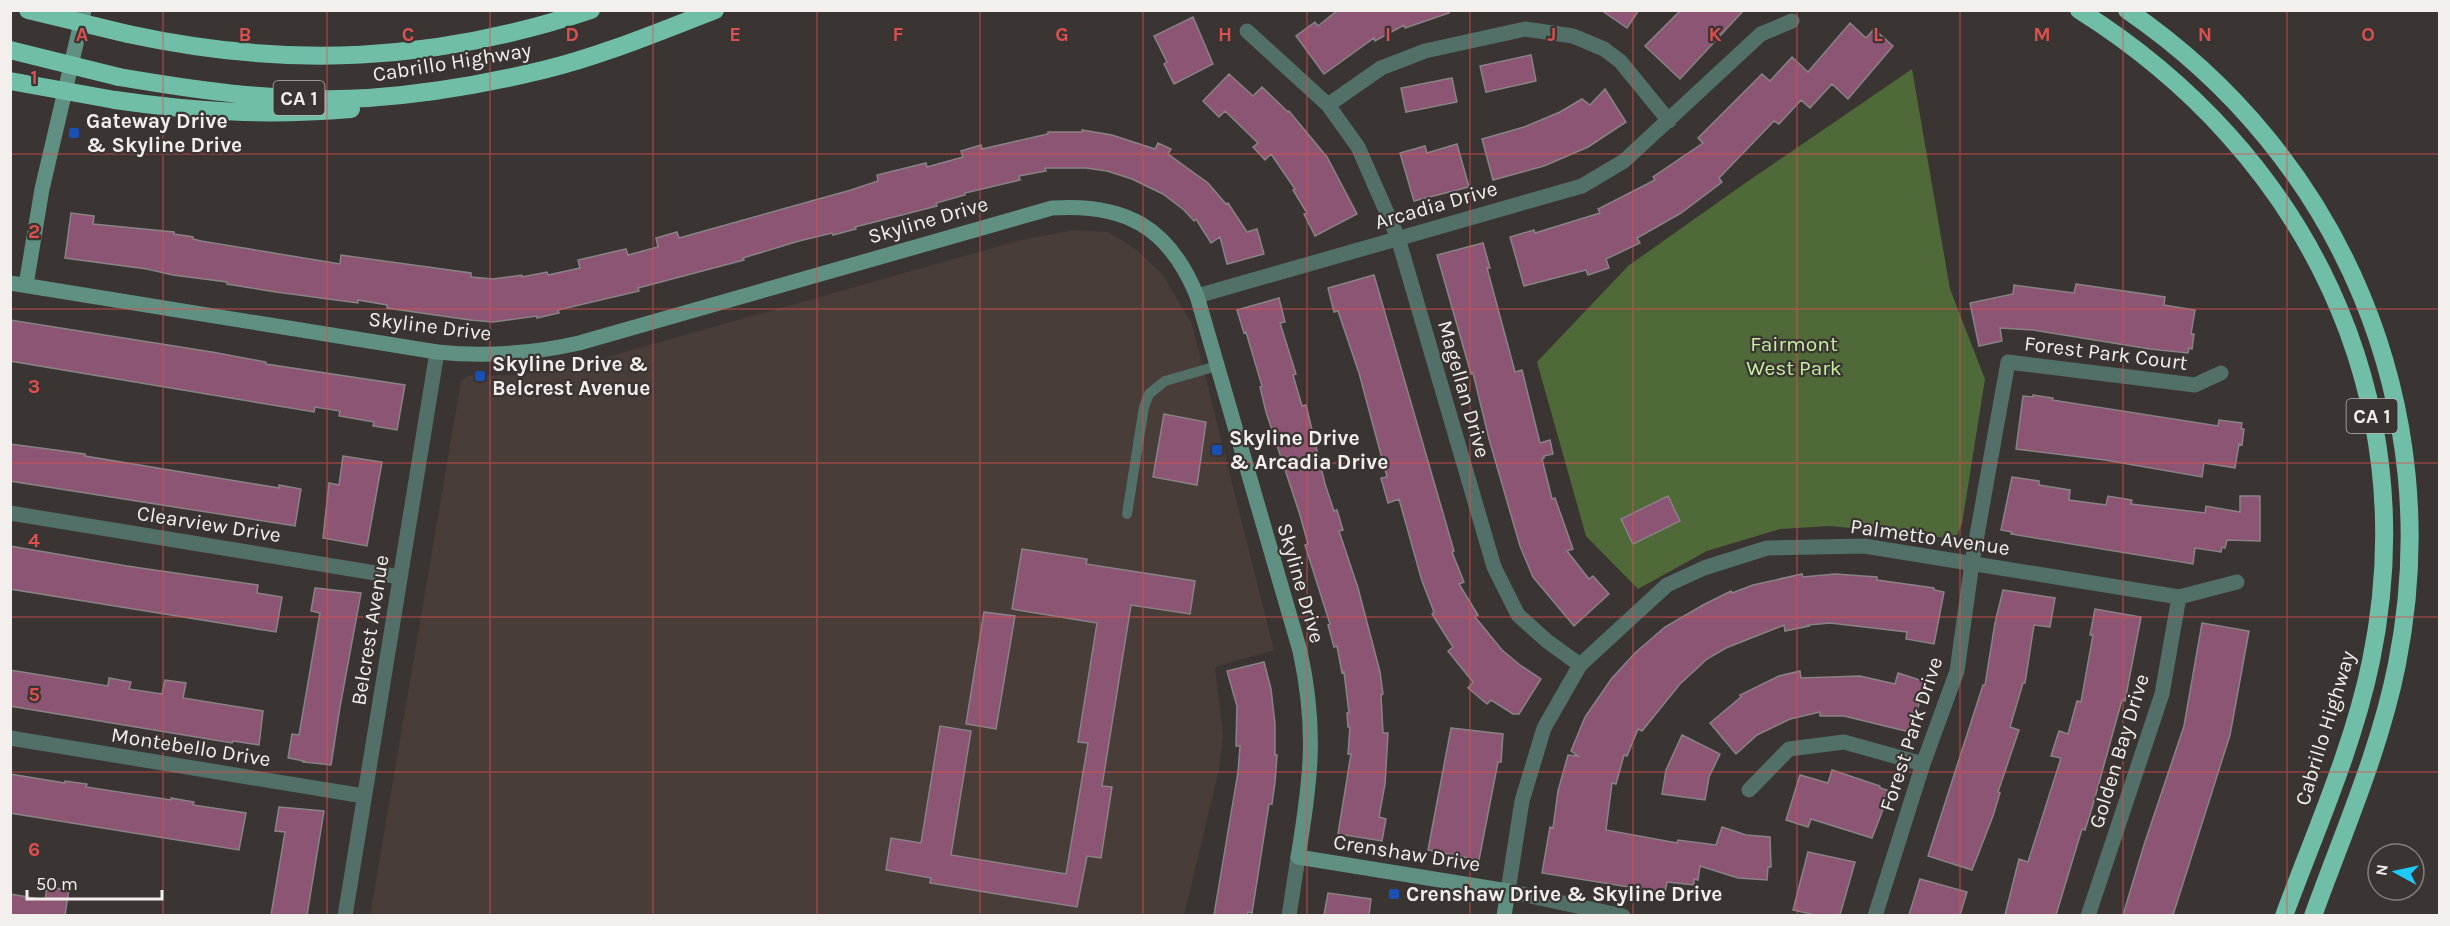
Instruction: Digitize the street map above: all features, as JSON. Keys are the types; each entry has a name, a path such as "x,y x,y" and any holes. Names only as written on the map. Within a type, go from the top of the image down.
{"highway":[{"name":"Cabrillo Highway","path":"28,10 190,46 267,55 344,56 382,55 459,45 497,37 591,10"},
{"name":"Cabrillo Highway","path":"10,50 119,77 188,89 305,98 366,98 425,93 545,70 602,52 714,10"},
{"name":"Cabrillo Highway","path":"2079,10 2152,61 2182,87 2212,116 2263,174 2287,209 2325,275 2355,350 2367,395 2380,463 2383,500 2382,583 2378,621 2367,679 2351,732 2284,915"},
{"name":"CA 1","path":"2127,10 2168,40 2231,97 2265,135 2309,194 2349,263 2366,304 2380,342 2400,419 2410,499 2410,543 2409,585 2397,665 2376,741 2313,915"},
{"path":"10,81 115,100 200,111 277,114 383,105 480,84"}],"street":[{"path":"26,285 42,189 84,10"},
{"name":"Arcadia Drive","path":"1197,296 1582,186 1624,161 1670,121 1761,34 1792,21"},
{"path":"1328,105 1381,68 1425,51 1525,29 1573,36 1604,49 1620,61 1670,121"},
{"name":"Magellan Drive","path":"1247,31 1328,105 1358,147 1398,238 1494,567 1518,615 1546,641 1580,665"},
{"name":"Skyline Drive","path":"10,283 436,352 493,356 522,354 570,345 1052,208 1095,208 1118,213 1140,223 1159,237 1174,254 1188,275 1197,296 1300,651 1307,685 1312,751 1309,787 1289,915"},
{"name":"Belcrest Avenue","path":"345,915 436,352"},
{"name":"Forest Park Court","path":"1972,563 2008,362 2195,386 2221,373"},
{"name":"Clearview Drive","path":"10,513 400,577"},
{"name":"Palmetto Avenue","path":"1504,915 1522,801 1544,728 1580,665 1667,585 1704,568 1767,548 1864,546 2179,597"},
{"name":"Forest Park Drive","path":"1875,915 1923,764 1957,671 1972,563"},
{"path":"2179,597 2237,582"},
{"name":"Golden Bay Drive","path":"2088,915 2162,694 2179,597"},
{"name":"Montebello Drive","path":"10,738 364,796"},
{"path":"1749,790 1789,749 1844,742 1923,764"},
{"name":"Crenshaw Drive","path":"1298,857 1508,891"},
{"path":"1508,891 1623,915"}],"lane":[{"path":"1126,514 1144,407 1149,394 1166,381 1217,366"}],"shaded area":[{"path":"1074,230 1108,232 1137,250 1163,275 1192,324 1274,650 1215,667 1223,735 1219,770 1184,915 370,916 461,381 468,376 514,375 575,366 1021,240"}],"green space":[{"name":"Fairmont West Park","path":"1912,69 1950,289 1985,379 1962,524 1957,535 1948,538 1830,526 1780,529 1707,551 1638,589 1586,536 1537,362 1628,266"}],"building":[{"path":"1338,10 1449,10 1449,13 1405,28 1404,25 1375,41 1374,38 1324,74 1296,36 1315,22 1318,26"},
{"path":"1601,10 1639,10 1627,28"},
{"path":"1681,10 1744,10 1680,79 1645,46"},
{"path":"1193,17 1213,64 1174,84 1164,64 1167,62 1154,36"},
{"path":"1850,23 1866,38 1874,29 1893,46 1848,99 1832,84 1810,108 1801,100 1779,124 1774,121 1719,178 1722,182 1681,213 1637,238 1640,243 1606,259 1609,268 1588,275 1586,270 1524,286 1510,237 1534,230 1535,233 1600,213 1598,209 1655,180 1653,177 1703,143 1698,138 1762,74 1770,81 1792,57 1808,72"},
{"path":"1531,55 1536,81 1486,92 1480,66"},
{"path":"1229,74 1253,96 1262,87 1289,111 1327,157 1357,214 1315,236 1304,214 1307,213 1293,190 1295,189 1271,154 1265,160 1253,147 1258,143 1225,111 1219,117 1203,101"},
{"path":"1452,78 1457,102 1406,112 1401,88"},
{"path":"1605,89 1626,122 1588,147 1544,166 1493,180 1482,139 1524,127 1560,112 1582,99 1590,105"},
{"path":"1082,130 1112,135 1155,149 1158,143 1171,149 1168,154 1208,183 1226,204 1228,203 1247,232 1257,229 1264,254 1227,264 1220,237 1211,243 1196,219 1194,221 1163,194 1132,179 1107,171 1086,168 1045,168 1046,171 1019,176 1020,180 965,193 965,195 936,203 937,206 833,235 832,233 799,241 743,258 744,260 638,288 639,291 558,310 559,313 537,318 537,316 493,322 470,320 387,308 387,305 358,300 358,303 276,292 147,269 65,258 71,213 94,216 93,224 174,232 174,234 193,237 201,241 340,264 341,255 471,273 471,277 493,279 547,272 548,275 580,268 578,260 626,249 628,255 658,247 656,238 677,232 679,238 851,190 878,181 877,175 926,163 927,167 963,157 961,151 981,145 982,149 1048,134 1048,132 1082,132"},
{"path":"1457,144 1469,187 1414,201 1400,153 1425,146 1427,153"},
{"path":"1483,243 1490,268 1487,268 1515,372 1522,370 1540,443 1550,440 1553,454 1544,456 1542,459 1552,499 1555,498 1573,549 1567,551 1589,579 1593,576 1609,594 1574,626 1533,577 1520,546 1489,439 1473,373 1471,374 1437,255"},
{"path":"1374,275 1454,551 1452,552 1464,582 1459,584 1478,615 1475,617 1502,650 1541,679 1519,714 1513,714 1491,700 1487,704 1468,688 1473,682 1448,651 1453,647 1432,614 1434,612 1422,581 1399,499 1388,503 1381,478 1387,477 1359,373 1338,311 1334,312 1328,288"},
{"path":"2076,284 2165,297 2164,305 2195,310 2191,334 2194,334 2192,349 2189,348 2188,353 2150,349 2033,330 2000,328 2002,341 1979,346 1970,303 2013,294 2014,285 2074,293"},
{"path":"1279,298 1285,322 1280,323 1296,374 1293,375 1302,406 1306,405 1325,484 1343,530 1339,531 1358,588 1380,672 1383,694 1381,695 1383,733 1388,733 1385,784 1379,817 1386,819 1382,841 1338,834 1351,754 1348,754 1350,727 1348,727 1347,713 1349,713 1344,672 1342,673 1337,646 1334,647 1328,625 1330,624 1305,545 1308,544 1300,515 1266,412 1260,387 1262,386 1237,310"},
{"path":"10,320 212,352 266,362 266,364 405,385 397,430 373,426 374,422 339,416 340,411 315,407 314,412 10,361"},
{"path":"2033,395 2218,426 2219,420 2242,423 2241,429 2244,429 2242,445 2239,444 2235,468 2204,463 2202,477 2105,460 2016,449 2023,396 2033,397"},
{"path":"1164,414 1206,422 1197,485 1153,477"},
{"path":"10,444 85,454 85,456 279,488 279,485 301,489 295,526 10,481"},
{"path":"343,456 382,462 367,546 323,538 329,483 339,485"},
{"path":"2012,477 2039,481 2039,485 2070,490 2069,500 2106,505 2108,496 2132,500 2131,504 2205,513 2206,506 2240,512 2240,496 2260,496 2260,541 2227,540 2221,552 2195,548 2193,564 2011,534 2012,532 2001,530"},
{"path":"1668,496 1680,521 1633,544 1621,519"},
{"path":"10,546 258,585 257,593 282,597 276,632 10,589"},
{"path":"1022,549 1087,559 1086,564 1195,581 1190,614 1131,605 1102,786 1112,787 1101,858 1087,856 1077,907 930,883 931,878 886,870 891,838 921,843 940,726 971,731 951,855 1066,874 1088,743 1078,742 1097,623 1012,609"},
{"path":"1802,574 1803,577 1835,574 1877,577 1877,580 1934,588 1934,590 1944,592 1934,644 1906,639 1907,632 1830,623 1808,625 1785,631 1784,625 1726,648 1707,659 1680,684 1642,731 1638,729 1627,756 1624,755 1616,784 1612,783 1606,830 1677,843 1678,840 1716,845 1722,827 1746,835 1770,837 1771,867 1768,867 1767,880 1738,878 1700,866 1698,880 1694,879 1694,885 1667,882 1665,893 1542,873 1550,827 1553,828 1558,791 1568,755 1578,756 1571,751 1585,717 1612,678 1636,652 1665,627 1703,605 1731,591 1732,593 1753,585"},
{"path":"315,588 361,593 331,765 288,758 292,734 299,735 320,613 311,611"},
{"path":"2003,590 2055,598 2050,627 2034,625 2025,683 2023,683 2010,727 2019,730 1998,792 2000,793 1993,816 1972,870 1928,856 1983,685 1985,685"},
{"path":"2095,609 2141,617 2125,701 2122,700 2092,808 2085,830 2082,829 2056,915 2005,915 2019,859 2028,862 2061,758 2051,756 2059,731 2068,734 2077,701 2081,702 2093,635 2090,635"},
{"path":"984,612 1015,616 996,729 966,724"},
{"path":"2202,623 2249,631 2230,735 2173,915 2123,915 2184,726"},
{"path":"1264,662 1271,689 1275,724 1275,755 1277,755 1272,804 1269,804 1252,913 1214,915 1238,772 1240,746 1236,746 1237,706 1227,671"},
{"path":"10,670 108,686 109,678 131,682 129,689 162,694 165,680 186,683 183,698 263,711 259,745 233,741 232,743 10,706"},
{"path":"1800,671 1801,678 1860,676 1895,684 1898,673 1926,682 1910,732 1844,716 1820,716 1820,712 1790,719 1757,735 1736,754 1710,723 1741,697 1740,695 1779,676"},
{"path":"1451,728 1503,734 1501,762 1498,762 1479,860 1428,850"},
{"path":"1682,735 1720,754 1709,777 1705,800 1662,794 1666,770"},
{"path":"1832,770 1890,791 1872,838 1811,819 1808,827 1786,820 1800,775 1828,783"},
{"path":"10,774 65,783 65,781 87,784 86,787 171,800 171,798 194,802 193,805 246,813 239,850 10,813"},
{"path":"279,807 324,811 307,915 271,915 285,832 275,831"},
{"path":"1808,852 1855,862 1840,915 1815,915 1793,910"},
{"path":"1920,879 1967,892 1960,915 1909,915"},
{"path":"47,887 69,890 65,915 10,915 10,894 45,900"},
{"path":"1328,893 1371,899 1369,915 1324,915"}],"place":[{"name":"Gateway Drive & Skyline Drive","path":"74,133"},
{"name":"Skyline Drive & Belcrest Avenue","path":"480,376"},
{"name":"Skyline Drive & Arcadia Drive","path":"1217,450"},
{"name":"Crenshaw Drive & Skyline Drive","path":"1394,894"}]}
